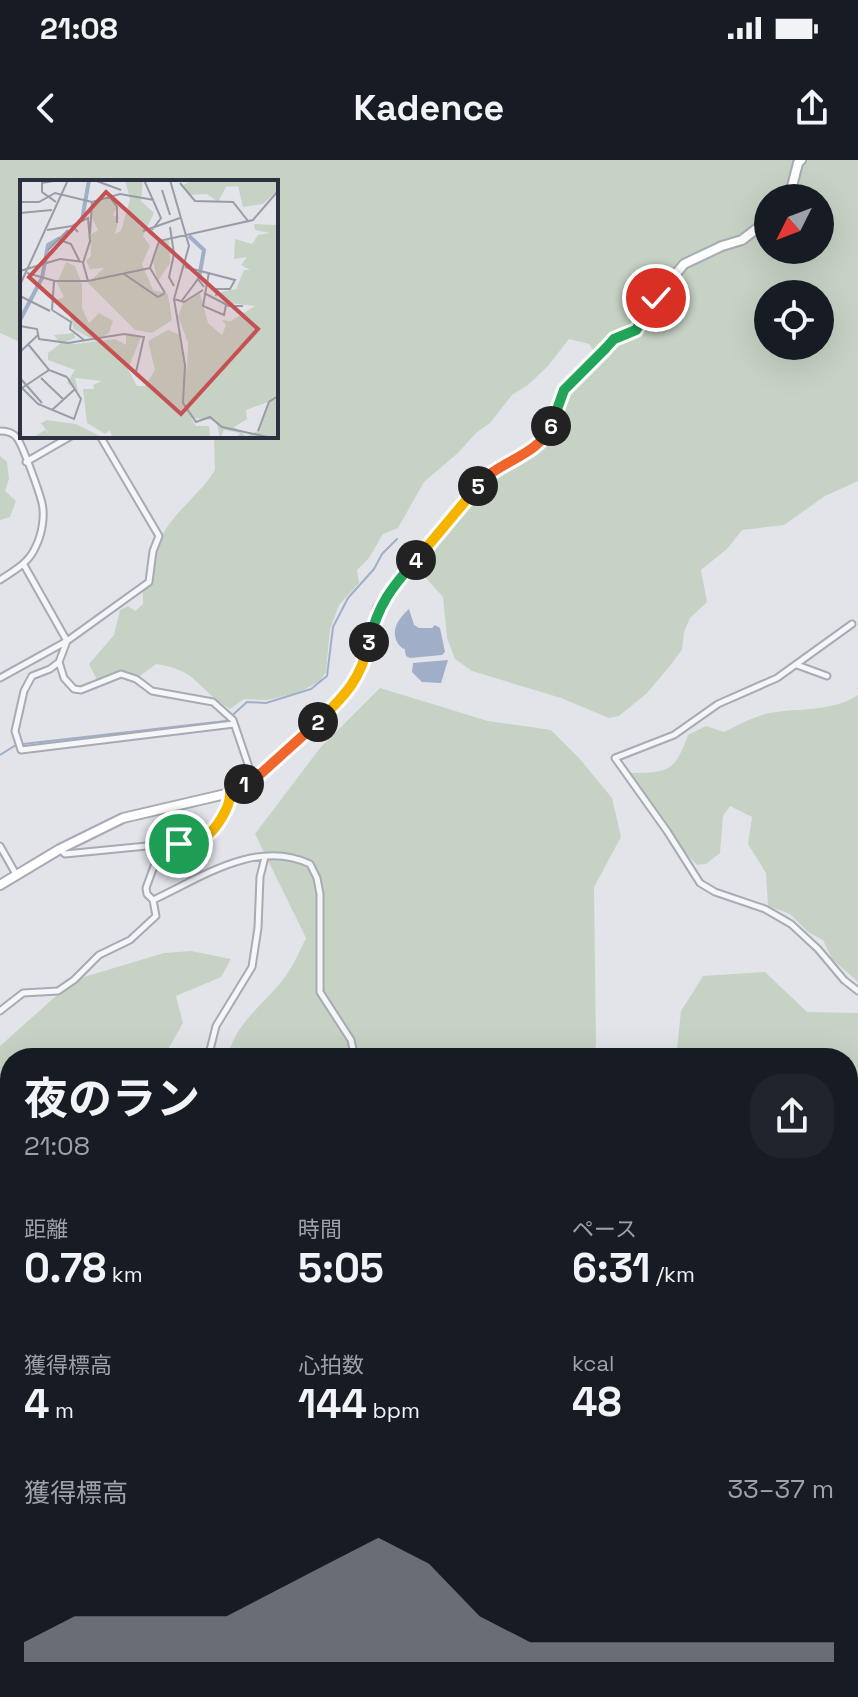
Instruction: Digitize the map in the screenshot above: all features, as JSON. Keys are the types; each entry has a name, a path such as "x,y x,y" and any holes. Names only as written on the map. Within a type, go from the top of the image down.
{"main road":[{"path":"793,184 801,160"},
{"path":"0,885 60,849 123,818 230,793 256,778 350,688 359,676 378,608 389,591 484,478 527,454 549,431 564,390 614,339 636,330 656,298 684,264 742,240 754,231"}],"street":[{"path":"0,431 15,435 42,503 43,515 37,545 24,565 0,580"},
{"path":"26,462 68,438"},
{"path":"0,678 67,641 149,582 153,551 159,536 101,438"},
{"path":"24,565 67,641"},
{"path":"852,624 797,665 763,685 718,704 674,735 615,758 700,883 715,892 765,909 791,924 858,991"},
{"path":"67,641 59,662 32,676 24,691 15,731 21,750 234,724"},
{"path":"59,662 64,678 74,689 81,690 121,674 136,679 152,691 213,702 227,713 234,724 251,773 256,778"},
{"path":"797,665 827,676"},
{"path":"60,849 65,854 179,844 206,837 231,799 230,793"},
{"path":"0,1011 23,993 58,991 99,955 130,940 156,916 153,900 146,888 157,858 176,849 179,844"},
{"path":"0,846 17,876"},
{"path":"153,900 209,871 238,861 265,857 304,861 314,869 320,894 320,992 351,1040 353,1048"},
{"path":"210,1048 216,1026 252,967 258,928 260,877 265,857"}],"green space":[{"path":"0,160 797,160 790,184 754,184 754,228 741,238 682,263 635,328 596,355 589,344 569,339 548,366 512,395 490,423 424,482 398,528 383,534 369,558 357,570 359,583 339,605 330,629 326,672 320,681 300,692 267,700 244,699 230,709 190,676 170,667 156,664 140,676 118,673 97,680 89,664 114,635 120,610 128,606 135,611 143,604 143,590 154,572 161,538 172,520 215,470 214,438 278,438 278,180 20,180 20,342 0,333"},
{"path":"806,160 858,160 858,481 825,496 784,525 742,530 728,548 701,570 707,602 690,618 684,632 682,650 647,693 619,716 609,718 561,698 472,671 455,659 447,638 443,597 425,577 419,565 422,558 486,480 552,433 567,392 616,342 639,333 659,300 687,267 754,231 754,264 834,264 834,184 796,184 801,165"},
{"path":"0,456 7,462 9,479 5,491 16,501 10,517 0,520"},
{"path":"380,688 488,721 551,730 579,758 612,798 621,837 594,887 595,1048 230,1048 243,1024 285,977 306,938 255,834 320,748"},
{"path":"858,695 858,982 832,959 823,940 808,932 790,914 768,906 766,873 748,844 752,817 730,806 723,816 720,853 706,864 697,865 679,846 630,773 669,768 679,756 688,735 706,726 724,732 765,714 837,705"},
{"path":"191,951 231,959 221,977 176,996 183,1023 169,1048 0,1048 74,980 164,953"},
{"path":"765,972 807,1012 858,1013 858,1048 677,1048 681,1011 703,976"}],"water":[{"path":"409,609 414,625 432,628 435,625 440,628 445,652 442,655 406,656 405,649 396,640 395,630"},
{"path":"448,660 441,683 422,682 412,672 413,663"}],"waterway":[{"path":"23,744 226,721 247,702 266,703 311,689 327,676 333,627 348,598 397,539"},
{"path":"0,755 16,745"}],"route":[{"path":"179,844 206,837 231,799 230,793 256,778 350,688 359,676 378,608 389,591 484,478 527,454 549,431 564,390 614,339 636,330 656,298"}]}
